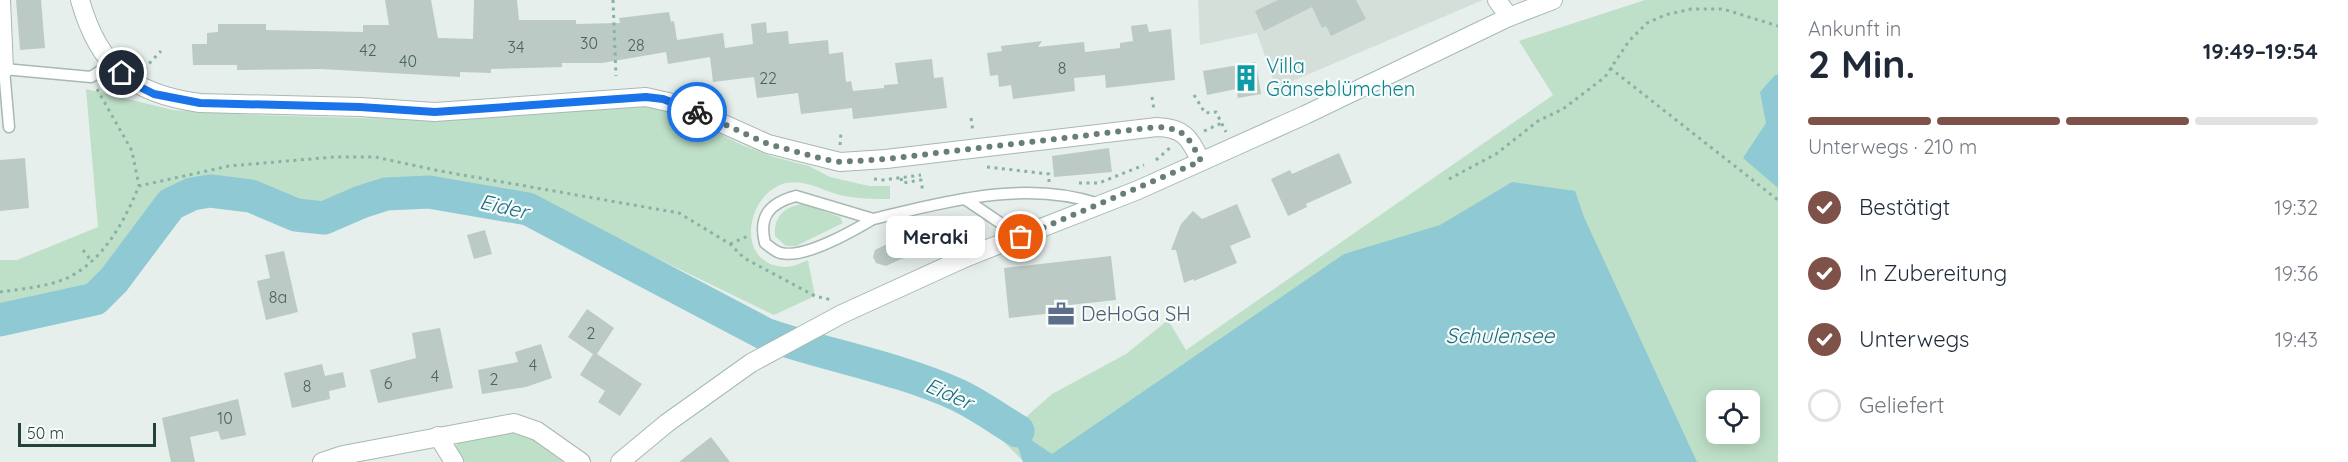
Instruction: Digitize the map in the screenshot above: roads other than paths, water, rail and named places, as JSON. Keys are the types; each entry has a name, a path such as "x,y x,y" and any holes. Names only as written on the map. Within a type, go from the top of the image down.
{"street":[{"path":"1,0 4,69"},
{"path":"80,0 93,32 111,64 132,83 154,94 200,103 360,107 435,112 646,97 681,105 768,144 840,162 886,159 1157,127 1174,128 1189,138 1201,161"},
{"path":"1497,0 1509,17"},
{"path":"620,462 667,423 750,363 842,314 967,257 1021,237 1201,161 1305,115 1509,17 1553,0"},
{"path":"322,462 343,455 514,423 537,431 581,462"},
{"path":"438,436 454,462"}],"lane":[{"path":"9,127 4,69 91,77 111,64"},
{"path":"873,219 796,196 779,201 767,213 762,230 765,243 779,253 798,254 855,230 873,219 998,193 1050,193 1078,196 1100,204"},
{"path":"965,199 1021,237"}],"water":[{"path":"1775,75 1778,75 1778,188 1743,158 1766,123 1760,92"},
{"name":"Schulensee","path":"1512,182 1575,191 1584,217 1697,462 1023,462 1014,435 1018,431 1052,454 1344,254 1440,225"}],"waterway":[{"name":"Eider","path":"0,320 95,299 114,280 171,204 192,194 210,191 251,196 296,215 324,218 386,194 429,192 528,209 765,334 935,385 966,399 1018,431"}],"place":[{"name":"Villa Gänseblümchen","path":"1246,78"},
{"name":"Meraki","path":"1021,237"},
{"name":"DeHoGa SH","path":"1061,314"}]}
